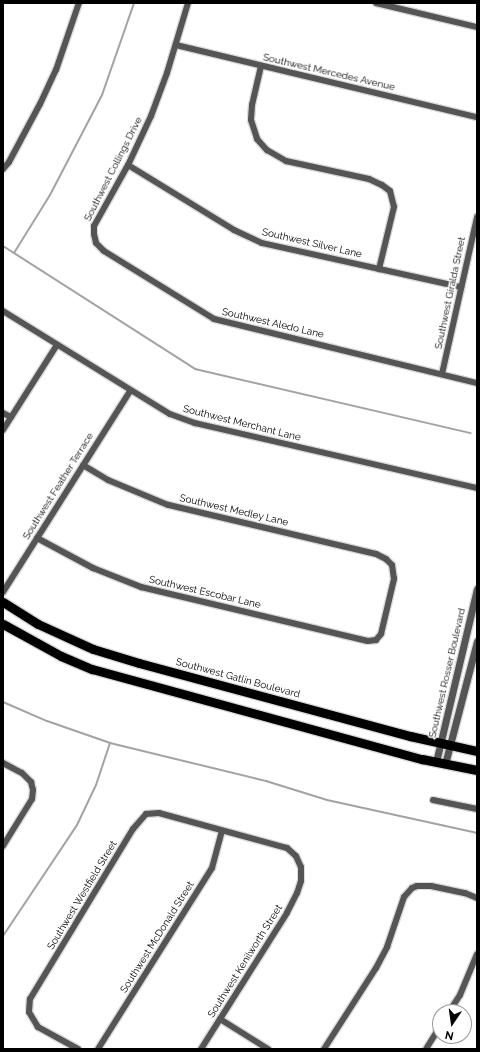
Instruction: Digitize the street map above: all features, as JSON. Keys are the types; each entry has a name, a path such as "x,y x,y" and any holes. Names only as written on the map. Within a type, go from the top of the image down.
{"main road":[{"name":"Southwest Gatlin Boulevard","path":"3,602 38,624 93,648 139,663 445,744 477,751"},
{"path":"3,624 62,656 92,669 440,763 477,770"}],"street":[{"path":"3,169 9,162 40,104 56,70 79,3"},
{"name":"Southwest Collings Drive","path":"93,230 128,165 151,116 176,45 188,3"},
{"path":"376,3 477,27"},
{"name":"Southwest Mercedes Avenue","path":"176,45 477,117"},
{"path":"261,66 252,105 251,120 257,139 267,150 286,161 369,179 382,185 390,191 394,207 379,269"},
{"name":"Southwest Silver Lane","path":"128,165 234,230 262,243 461,287"},
{"name":"Southwest Giralda Street","path":"442,374 477,217"},
{"name":"Southwest Aledo Lane","path":"93,230 94,239 104,251 214,320 477,383"},
{"name":"Southwest Merchant Lane","path":"3,311 130,391 170,414 188,421 477,488"},
{"path":"3,430 57,345"},
{"name":"Southwest Feather Terrace","path":"3,592 130,391"},
{"path":"3,413 11,418"},
{"name":"Southwest Medley Lane","path":"84,465 108,480 168,505 376,554 386,559 392,565 394,579 381,634 376,640"},
{"name":"Southwest Escobar Lane","path":"37,538 93,568 141,587 368,641 376,640"},
{"name":"Southwest Rosser Boulevard","path":"445,744 477,589"},
{"name":"Southwest Rosser Boulevard","path":"440,763 477,640"},
{"path":"3,763 22,773 31,782 33,790 32,799 3,846"},
{"path":"433,800 477,809"},
{"name":"Southwest Westfield Street","path":"78,1049 38,1027 29,1012 30,999 133,829 146,814 159,813 222,831"},
{"name":"Southwest Kenilworth Street","path":"200,1049 287,913 301,881 301,867 296,856 287,848 222,831"},
{"name":"Southwest McDonald Street","path":"98,1049 212,868 222,831"},
{"path":"324,1049 379,963 392,935 404,897 412,888 417,886 431,886 465,893 477,898"},
{"path":"454,1004 460,996 477,954"},
{"path":"220,1019 268,1049"},
{"path":"426,1049 432,1040"}],"waterway":[{"path":"14,253 50,195 102,95 134,3"},
{"path":"3,246 195,369 471,433"},
{"path":"3,702 47,721 110,743 266,781 327,800 477,833"},
{"path":"3,936 77,825 96,785 110,743"}]}
